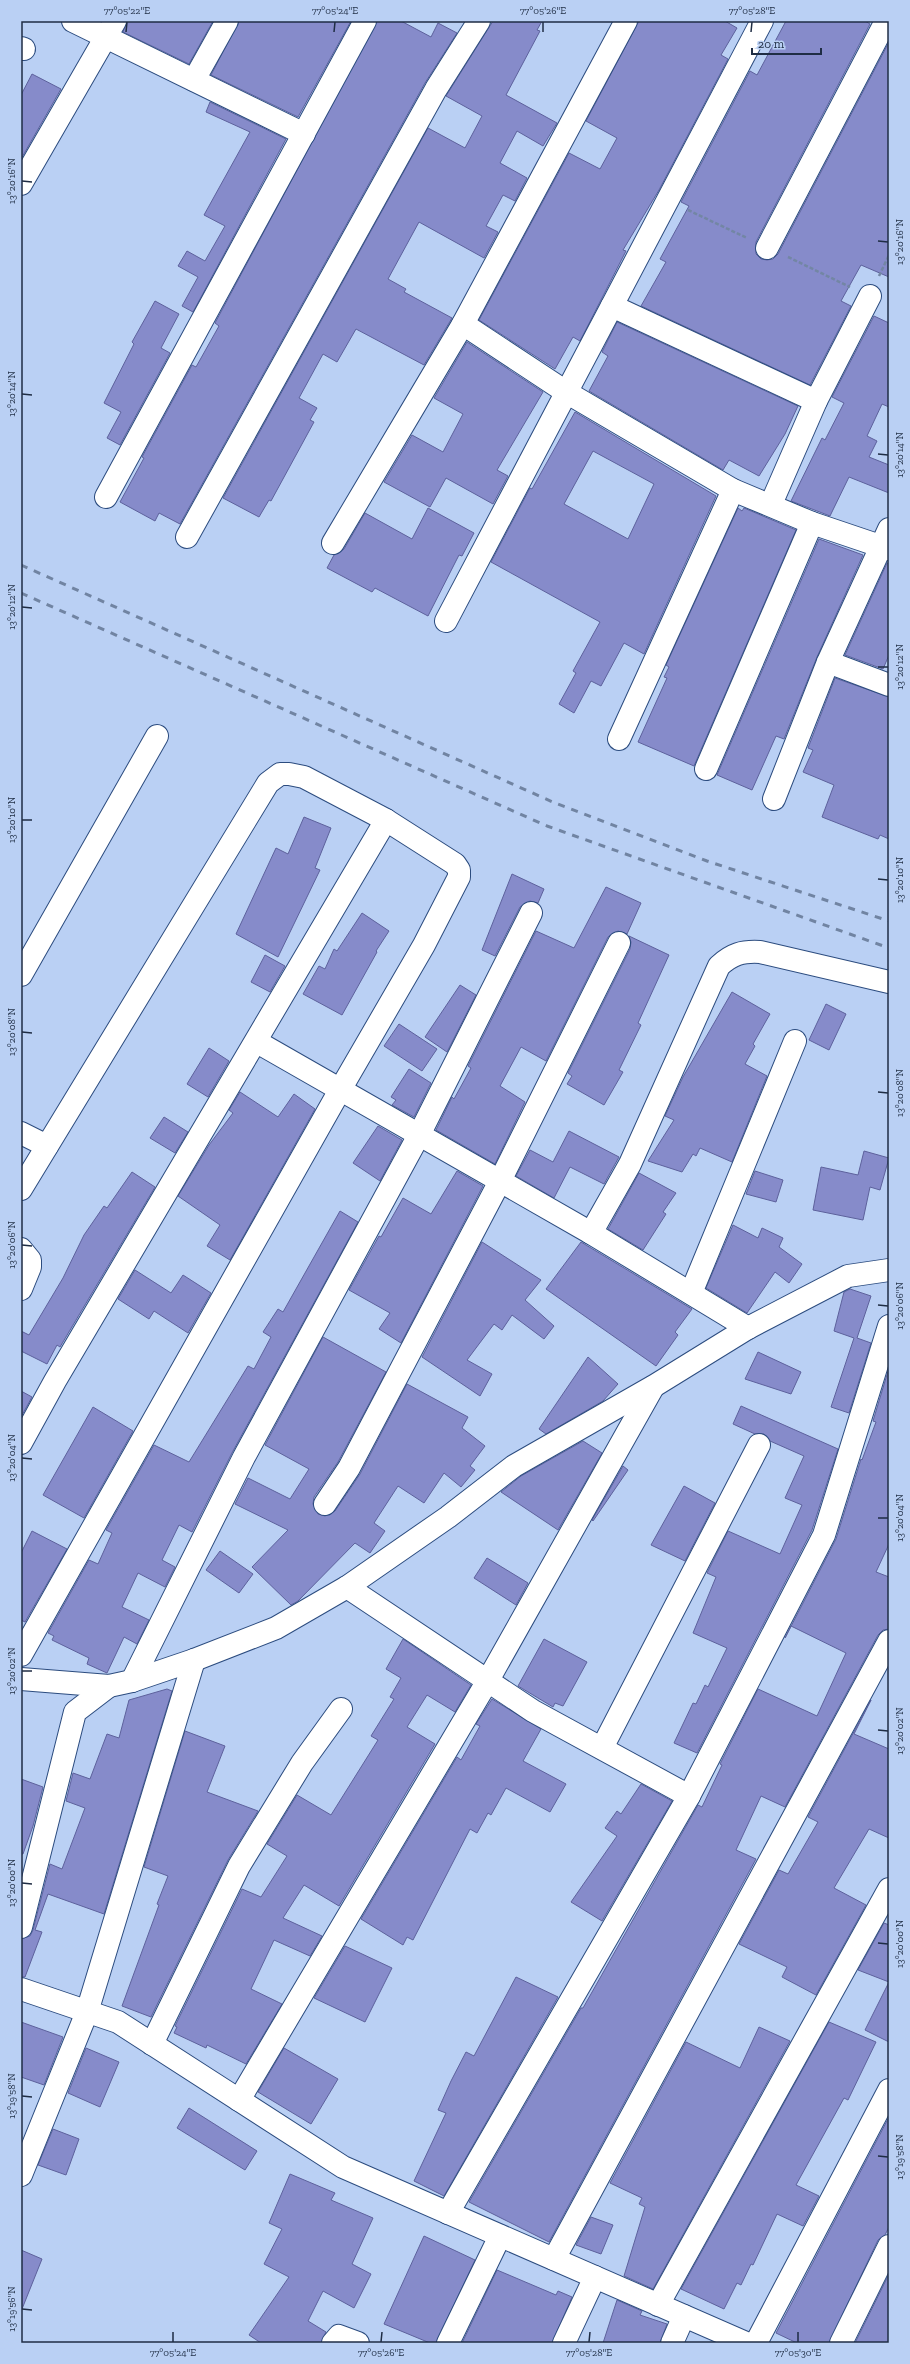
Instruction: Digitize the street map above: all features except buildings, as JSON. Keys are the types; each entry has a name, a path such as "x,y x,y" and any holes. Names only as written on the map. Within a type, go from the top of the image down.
{"street":[{"path":"73,21 110,29 194,80 304,134"},
{"path":"194,80 227,21"},
{"path":"106,497 365,21"},
{"path":"187,537 436,89 479,21"},
{"path":"333,543 463,324 626,21"},
{"path":"446,621 762,21"},
{"path":"767,248 886,21"},
{"path":"21,184 110,29"},
{"path":"771,504 816,402 870,296"},
{"path":"612,306 816,402"},
{"path":"463,324 566,392 734,490 771,504 812,523 886,541 828,662 774,799"},
{"path":"618,739 734,490"},
{"path":"706,769 812,523"},
{"path":"828,662 889,685"},
{"path":"21,975 157,736"},
{"path":"21,1189 268,783 280,774 304,777 386,820 455,864 459,870 459,877 424,945 340,1090 21,1655"},
{"path":"21,1443 55,1381 386,820"},
{"path":"132,1681 244,1457 419,1135 531,913"},
{"path":"325,1504 349,1468 500,1181 619,943"},
{"path":"591,1233 630,1164 719,966 730,956 745,951 760,952 889,982"},
{"path":"691,1293 795,1041"},
{"path":"256,1042 591,1233 748,1328"},
{"path":"21,1133 48,1146"},
{"path":"21,1249 30,1260 30,1268 21,1289"},
{"path":"21,1679 109,1686 132,1681 194,1660 276,1628 347,1587 448,1517 514,1466 654,1386 748,1328 848,1276 889,1270"},
{"path":"448,2213 689,1796 824,1535 889,1326"},
{"path":"239,2100 487,1682 654,1386"},
{"path":"602,1748 759,1445"},
{"path":"347,1587 487,1682 533,1711 689,1796"},
{"path":"554,2259 889,1642"},
{"path":"21,2175 87,2012 194,1660"},
{"path":"21,1927 75,1712 109,1686"},
{"path":"152,2044 239,1866 302,1762 341,1709"},
{"path":"658,2305 889,1889"},
{"path":"21,1989 118,2022 343,2167 746,2343"},
{"path":"756,2343 889,2090"},
{"path":"448,2343 500,2236"},
{"path":"842,2343 889,2246"},
{"path":"564,2343 595,2277"},
{"path":"672,2343 684,2316"},
{"path":"333,2343 339,2336 358,2343"}],"railway":[{"path":"21,565 555,803 707,861 889,921"},
{"path":"21,593 547,826 889,948"}]}
